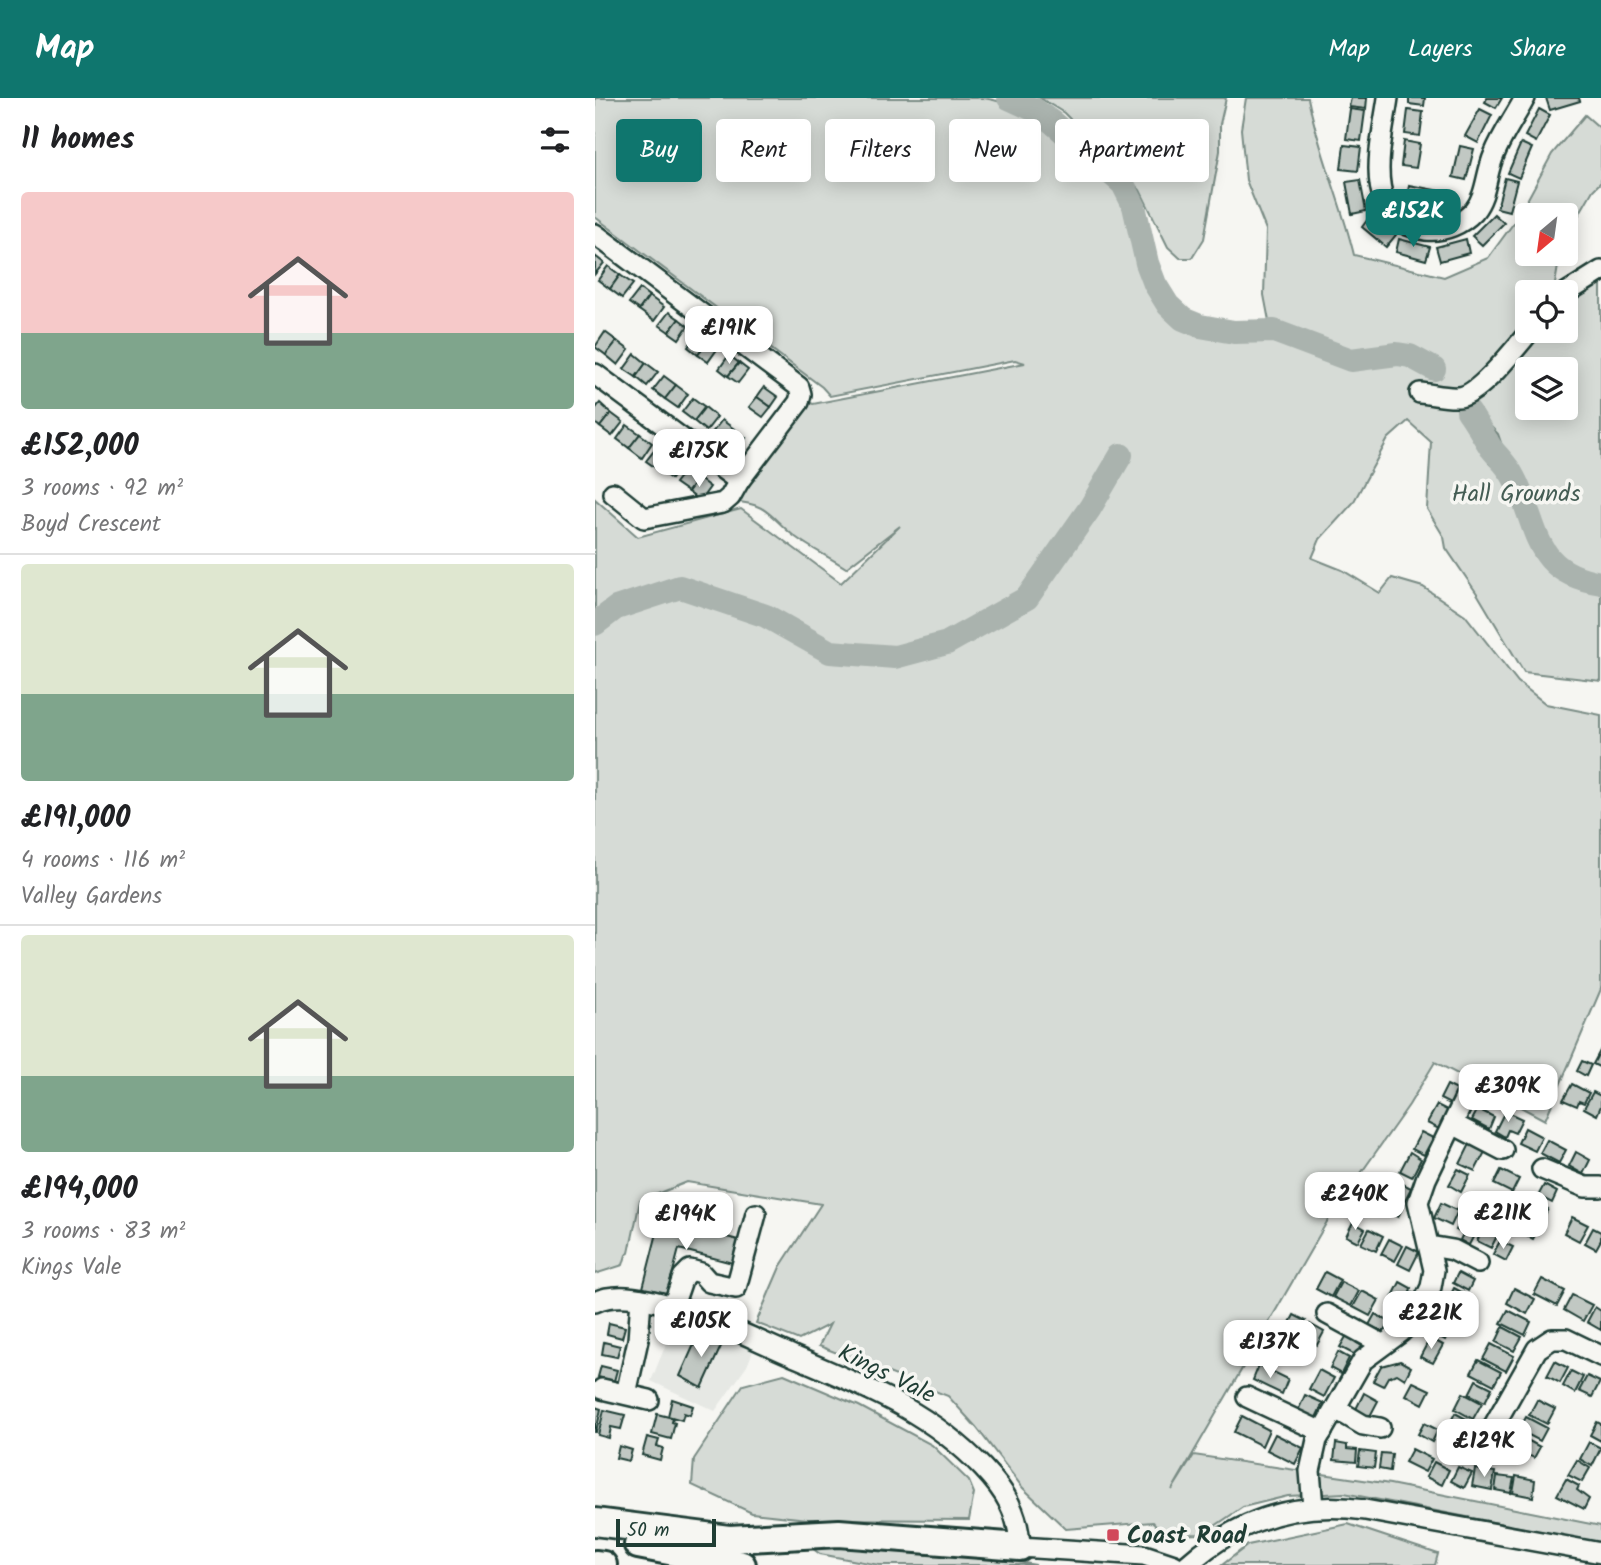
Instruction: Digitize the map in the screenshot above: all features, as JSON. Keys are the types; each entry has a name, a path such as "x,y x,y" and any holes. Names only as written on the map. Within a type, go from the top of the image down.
{"highway":[{"path":"595,1522 713,1539 743,1540 839,1533 1020,1547"},
{"path":"595,1537 742,1565"},
{"path":"595,1564 603,1565"}],"street":[{"path":"1388,98 1378,172 1379,189 1385,203 1397,217 1414,226 1431,230 1458,224 1477,206 1494,155 1525,98"},
{"path":"595,234 799,387 801,394 799,402 723,503 644,518 613,493"},
{"path":"1578,285 1601,271"},
{"path":"1420,393 1459,398 1467,396 1519,343"},
{"path":"595,374 739,481"},
{"path":"1313,1507 1311,1461 1322,1432 1363,1360 1401,1332 1416,1317 1431,1287 1434,1270 1418,1202 1426,1179 1465,1098"},
{"path":"1453,1124 1503,1150"},
{"path":"1542,1169 1585,1187 1601,1187"},
{"path":"1565,1200 1573,1181"},
{"path":"673,1306 683,1277 690,1270 701,1273 709,1282 736,1289 756,1214"},
{"path":"1429,1246 1453,1250 1478,1263"},
{"name":"Kings Vale","path":"595,1302 619,1298 641,1299 673,1306 860,1384 908,1408 965,1449 996,1481 1014,1508 1020,1547"},
{"path":"626,1394 638,1340 641,1299"},
{"path":"1327,1314 1382,1344"},
{"path":"1473,1449 1488,1436 1537,1349 1552,1339 1566,1339 1601,1356"},
{"path":"602,1388 649,1400"},
{"path":"1247,1397 1322,1432"},
{"path":"1336,1409 1363,1425 1380,1428"},
{"path":"1488,1436 1505,1454"},
{"path":"1187,1565 1209,1546 1245,1524 1277,1513 1337,1506 1601,1553"},
{"path":"1020,1547 1145,1555 1174,1565"}],"shaded area":[{"path":"1473,408 1498,434 1510,469 1501,468 1497,464 1494,468 1489,463 1489,457 1485,456 1464,414"},
{"path":"681,1315 755,1346 747,1366 715,1411 651,1381 675,1322"}],"green space":[{"name":"Hall Grounds","path":"595,98 984,98 1010,105 1038,119 949,119 949,182 1041,182 1041,122 1055,134 1055,182 1113,182 1120,190 1131,214 1147,282 1164,311 1179,323 1200,333 1273,342 1264,295 1266,230 1246,180 1241,129 1246,98 1308,98 1354,255 1444,277 1488,258 1515,221 1515,266 1558,266 1556,280 1515,280 1515,343 1578,343 1578,285 1601,281 1601,681 1524,672 1446,548 1444,537 1427,509 1431,442 1408,421 1388,439 1353,503 1320,539 1312,558 1342,570 1380,593 1392,578 1423,587 1465,615 1518,682 1546,704 1601,715 1601,989 1545,1120 1435,1062 1409,1105 1328,1220 1172,1490 1194,1455 1390,1484 1601,1526 1601,1543 1344,1493 1288,1496 1243,1507 1203,1534 1165,1535 1153,1522 1066,1529 1023,1488 976,1427 948,1396 819,1346 830,1324 799,1340 756,1323 780,1267 821,1204 687,1182 640,1201 629,1253 623,1265 595,1274 595,499 638,537 741,509 841,583 900,526 846,568 800,540 768,512 754,505 733,502 807,401 813,404 1025,363 1015,360 830,396 822,387 595,217"},
{"path":"1040,98 1226,98 1220,124 1220,151 1204,239 1192,258 1180,258 1168,247 1140,190 1132,182 1209,182 1209,119 1070,119"},
{"path":"1585,115 1601,129 1601,182 1593,190 1579,214 1579,203 1526,203 1552,154"},
{"path":"784,1374 859,1406 932,1445 969,1481 974,1493 969,1520 808,1519 752,1513 692,1485 694,1459 743,1385"},
{"path":"1348,1524 1438,1554 1435,1565 1222,1565 1248,1545"},
{"path":"808,1545 971,1554 1036,1565 879,1565 820,1554"}],"building":[{"path":"1351,98 1367,98 1366,109 1349,107"},
{"path":"1409,98 1425,98 1424,106 1409,104"},
{"path":"1487,98 1502,98 1496,108 1485,102"},
{"path":"1546,98 1579,98 1580,101 1550,110"},
{"path":"1350,109 1365,111 1361,141 1346,139"},
{"path":"1480,109 1492,115 1478,143 1465,136"},
{"path":"1539,109 1550,115 1536,142 1525,136"},
{"path":"1408,110 1423,112 1420,136 1405,134"},
{"path":"1404,141 1420,144 1416,168 1401,166"},
{"path":"1521,143 1532,148 1519,178 1508,173"},
{"path":"1344,145 1361,147 1358,171 1341,169"},
{"path":"1460,146 1474,149 1466,180 1453,177"},
{"path":"1505,178 1517,181 1509,211 1497,208"},
{"path":"1360,180 1366,211 1352,214 1346,182"},
{"path":"1409,185 1456,194 1454,206 1407,198"},
{"path":"1494,214 1504,223 1482,245 1472,236"},
{"path":"1371,215 1396,235 1386,247 1362,227"},
{"path":"1399,239 1430,247 1426,260 1396,252"},
{"path":"1466,239 1469,253 1440,261 1436,247"},
{"path":"595,256 604,263 595,274"},
{"path":"608,266 620,275 610,289 598,280"},
{"path":"620,275 633,284 622,298 610,289"},
{"path":"640,289 649,296 639,310 629,303"},
{"path":"649,296 664,307 654,321 639,310"},
{"path":"669,312 679,319 669,332 659,325"},
{"path":"679,319 688,326 679,339 669,332"},
{"path":"605,332 617,341 606,355 595,347"},
{"path":"698,333 708,341 698,355 688,347"},
{"path":"617,341 629,350 618,365 606,355"},
{"path":"708,341 718,348 708,362 698,355"},
{"path":"635,354 646,363 636,377 624,369"},
{"path":"729,355 739,363 728,376 719,369"},
{"path":"646,363 658,372 647,386 636,377"},
{"path":"739,363 748,370 738,383 728,376"},
{"path":"664,376 676,385 665,399 653,390"},
{"path":"676,385 688,394 678,408 665,399"},
{"path":"764,387 778,397 771,407 757,397"},
{"path":"757,397 771,407 763,417 749,407"},
{"path":"693,398 705,407 694,421 682,412"},
{"path":"600,403 611,413 600,427 595,423 595,409"},
{"path":"705,407 717,417 706,431 694,421"},
{"path":"611,413 623,422 612,436 600,427"},
{"path":"722,420 734,429 723,443 711,434"},
{"path":"627,425 640,434 629,448 617,439"},
{"path":"734,429 746,438 735,453 723,443"},
{"path":"640,434 652,443 642,458 629,448"},
{"path":"657,447 669,456 659,470 646,461"},
{"path":"669,456 681,466 671,479 659,470"},
{"path":"686,469 698,478 688,492 675,483"},
{"path":"698,478 710,487 700,501 688,492"},
{"path":"1601,1049 1601,1068 1593,1064"},
{"path":"1582,1061 1591,1065 1586,1076 1577,1071"},
{"path":"1572,1084 1589,1093 1584,1103 1579,1101 1577,1106 1563,1100"},
{"path":"1447,1085 1459,1091 1452,1105 1440,1099"},
{"path":"1593,1092 1601,1096 1597,1115 1584,1108"},
{"path":"1437,1105 1451,1112 1441,1130 1427,1123"},
{"path":"1478,1109 1494,1117 1489,1129 1472,1120"},
{"path":"1505,1111 1522,1119 1515,1133 1508,1130 1505,1137 1495,1131"},
{"path":"1525,1128 1542,1137 1535,1151 1518,1143"},
{"path":"1421,1132 1433,1138 1424,1155 1412,1149"},
{"path":"1547,1140 1566,1150 1559,1163 1540,1153"},
{"path":"1470,1144 1485,1152 1475,1171 1460,1164"},
{"path":"1410,1152 1421,1159 1412,1177 1400,1171"},
{"path":"1576,1152 1590,1160 1583,1174 1569,1166"},
{"path":"1458,1169 1470,1175 1461,1192 1449,1185"},
{"path":"1501,1170 1519,1179 1512,1193 1494,1184"},
{"path":"1395,1180 1411,1188 1405,1200 1389,1192"},
{"path":"1544,1185 1557,1192 1552,1203 1538,1196"},
{"path":"1388,1196 1404,1204 1398,1217 1381,1208"},
{"path":"1441,1203 1458,1211 1451,1226 1434,1218"},
{"path":"1535,1203 1548,1209 1542,1220 1529,1214"},
{"path":"1463,1215 1480,1224 1469,1245 1460,1240 1463,1234 1456,1230"},
{"path":"1572,1217 1588,1225 1579,1241 1564,1233"},
{"path":"1529,1218 1541,1224 1533,1239 1521,1233"},
{"path":"1353,1222 1365,1229 1358,1242 1346,1236"},
{"path":"673,1223 746,1242 740,1265 679,1249 667,1295 643,1288 658,1229"},
{"path":"1484,1227 1498,1234 1491,1248 1477,1241"},
{"path":"1593,1228 1601,1232 1601,1240 1596,1249 1585,1243"},
{"path":"1369,1229 1383,1236 1376,1251 1361,1244"},
{"path":"1389,1239 1403,1246 1395,1261 1381,1254"},
{"path":"1500,1241 1513,1247 1506,1261 1493,1254"},
{"path":"1407,1246 1419,1252 1410,1270 1398,1264"},
{"path":"1325,1272 1340,1280 1331,1297 1316,1289"},
{"path":"1458,1273 1473,1281 1468,1291 1453,1283"},
{"path":"1542,1279 1565,1291 1557,1306 1534,1294"},
{"path":"1341,1282 1359,1291 1351,1306 1333,1297"},
{"path":"1400,1282 1417,1295 1411,1307 1392,1298"},
{"path":"1454,1288 1465,1294 1456,1312 1445,1306"},
{"path":"1514,1288 1535,1299 1527,1314 1507,1303"},
{"path":"1362,1291 1379,1300 1370,1316 1353,1307"},
{"path":"1572,1295 1592,1305 1583,1321 1564,1310"},
{"path":"1595,1307 1601,1311 1601,1330 1587,1322"},
{"path":"1508,1310 1531,1322 1525,1335 1501,1323"},
{"path":"1460,1313 1469,1318 1465,1327 1455,1322"},
{"path":"1375,1314 1392,1323 1386,1334 1369,1325"},
{"path":"1294,1315 1306,1321 1298,1337 1286,1330"},
{"path":"1441,1316 1454,1323 1445,1340 1432,1333"},
{"path":"609,1323 625,1327 622,1338 607,1334"},
{"path":"1310,1324 1324,1332 1317,1345 1303,1338"},
{"path":"1503,1327 1522,1337 1514,1351 1496,1342"},
{"path":"700,1331 723,1342 702,1388 680,1376"},
{"path":"1347,1335 1359,1341 1357,1343 1362,1346 1357,1356 1340,1347"},
{"path":"1430,1338 1443,1345 1433,1363 1420,1357"},
{"path":"604,1342 620,1346 617,1357 602,1354"},
{"path":"1491,1344 1514,1356 1506,1371 1483,1359"},
{"path":"1338,1352 1349,1358 1341,1374 1330,1368"},
{"path":"1478,1360 1501,1372 1494,1385 1471,1373"},
{"path":"1400,1361 1411,1367 1405,1379 1397,1374 1388,1377 1383,1386 1373,1381 1381,1366"},
{"path":"1555,1361 1568,1368 1560,1383 1547,1376"},
{"path":"1259,1365 1288,1379 1282,1394 1253,1380"},
{"path":"601,1366 617,1370 614,1381 598,1377"},
{"path":"1319,1370 1334,1378 1324,1397 1309,1389"},
{"path":"1571,1371 1583,1377 1575,1393 1563,1386"},
{"path":"1587,1376 1600,1382 1592,1397 1579,1391"},
{"path":"1476,1380 1492,1388 1485,1402 1469,1394"},
{"path":"1413,1382 1430,1390 1423,1404 1406,1395"},
{"path":"1364,1393 1378,1401 1369,1418 1355,1411"},
{"path":"1463,1393 1482,1403 1473,1419 1455,1409"},
{"path":"1305,1395 1323,1403 1314,1422 1296,1415"},
{"path":"672,1399 693,1406 690,1415 684,1413 682,1420 668,1416"},
{"path":"1537,1400 1555,1409 1547,1424 1529,1415"},
{"path":"595,1407 601,1409 596,1432 595,1432"},
{"path":"604,1410 625,1415 621,1429 611,1427 609,1438 598,1435"},
{"path":"1455,1413 1470,1421 1462,1436 1447,1429"},
{"path":"657,1414 673,1418 672,1422 675,1423 671,1439 652,1434"},
{"path":"1242,1416 1269,1430 1262,1446 1234,1432"},
{"path":"1526,1417 1547,1428 1540,1441 1519,1430"},
{"path":"1597,1422 1601,1424 1601,1441 1590,1435"},
{"path":"1424,1423 1438,1430 1432,1442 1418,1434"},
{"path":"1275,1434 1303,1448 1295,1464 1267,1450"},
{"path":"1520,1436 1540,1447 1534,1458 1514,1448"},
{"path":"647,1437 659,1440 657,1446 663,1448 660,1460 642,1455"},
{"path":"1589,1442 1601,1448 1592,1466 1580,1459"},
{"path":"1336,1443 1347,1445 1347,1449 1357,1450 1356,1462 1334,1460"},
{"path":"619,1446 632,1450 629,1461 616,1458"},
{"path":"1412,1449 1432,1459 1425,1472 1405,1462"},
{"path":"1360,1451 1376,1453 1374,1468 1358,1466"},
{"path":"1381,1453 1392,1454 1390,1471 1379,1469"},
{"path":"1577,1460 1590,1468 1582,1482 1568,1475"},
{"path":"1434,1462 1449,1470 1442,1485 1426,1477"},
{"path":"1458,1467 1472,1473 1464,1488 1451,1481"},
{"path":"1475,1469 1495,1472 1492,1490 1472,1486"},
{"path":"1497,1476 1514,1478 1511,1493 1495,1490"},
{"path":"1516,1476 1535,1480 1533,1497 1513,1493"},
{"path":"1566,1479 1579,1486 1577,1490 1589,1499 1584,1509 1557,1495"}],"waterway":[{"path":"1009,98 1035,110 1052,122 1123,184 1134,206 1147,263 1155,284 1168,305 1183,319 1200,326 1234,332 1274,331 1351,360 1397,354 1410,356 1434,369"},
{"path":"1468,411 1491,448 1512,474 1534,530 1550,558 1562,569 1578,577 1601,583"},
{"path":"595,624 616,608 680,587 766,616 830,652 895,657 947,643 1027,598 1090,508 1121,455"}],"place":[{"name":"Coast Road","path":"1113,1535"}]}
